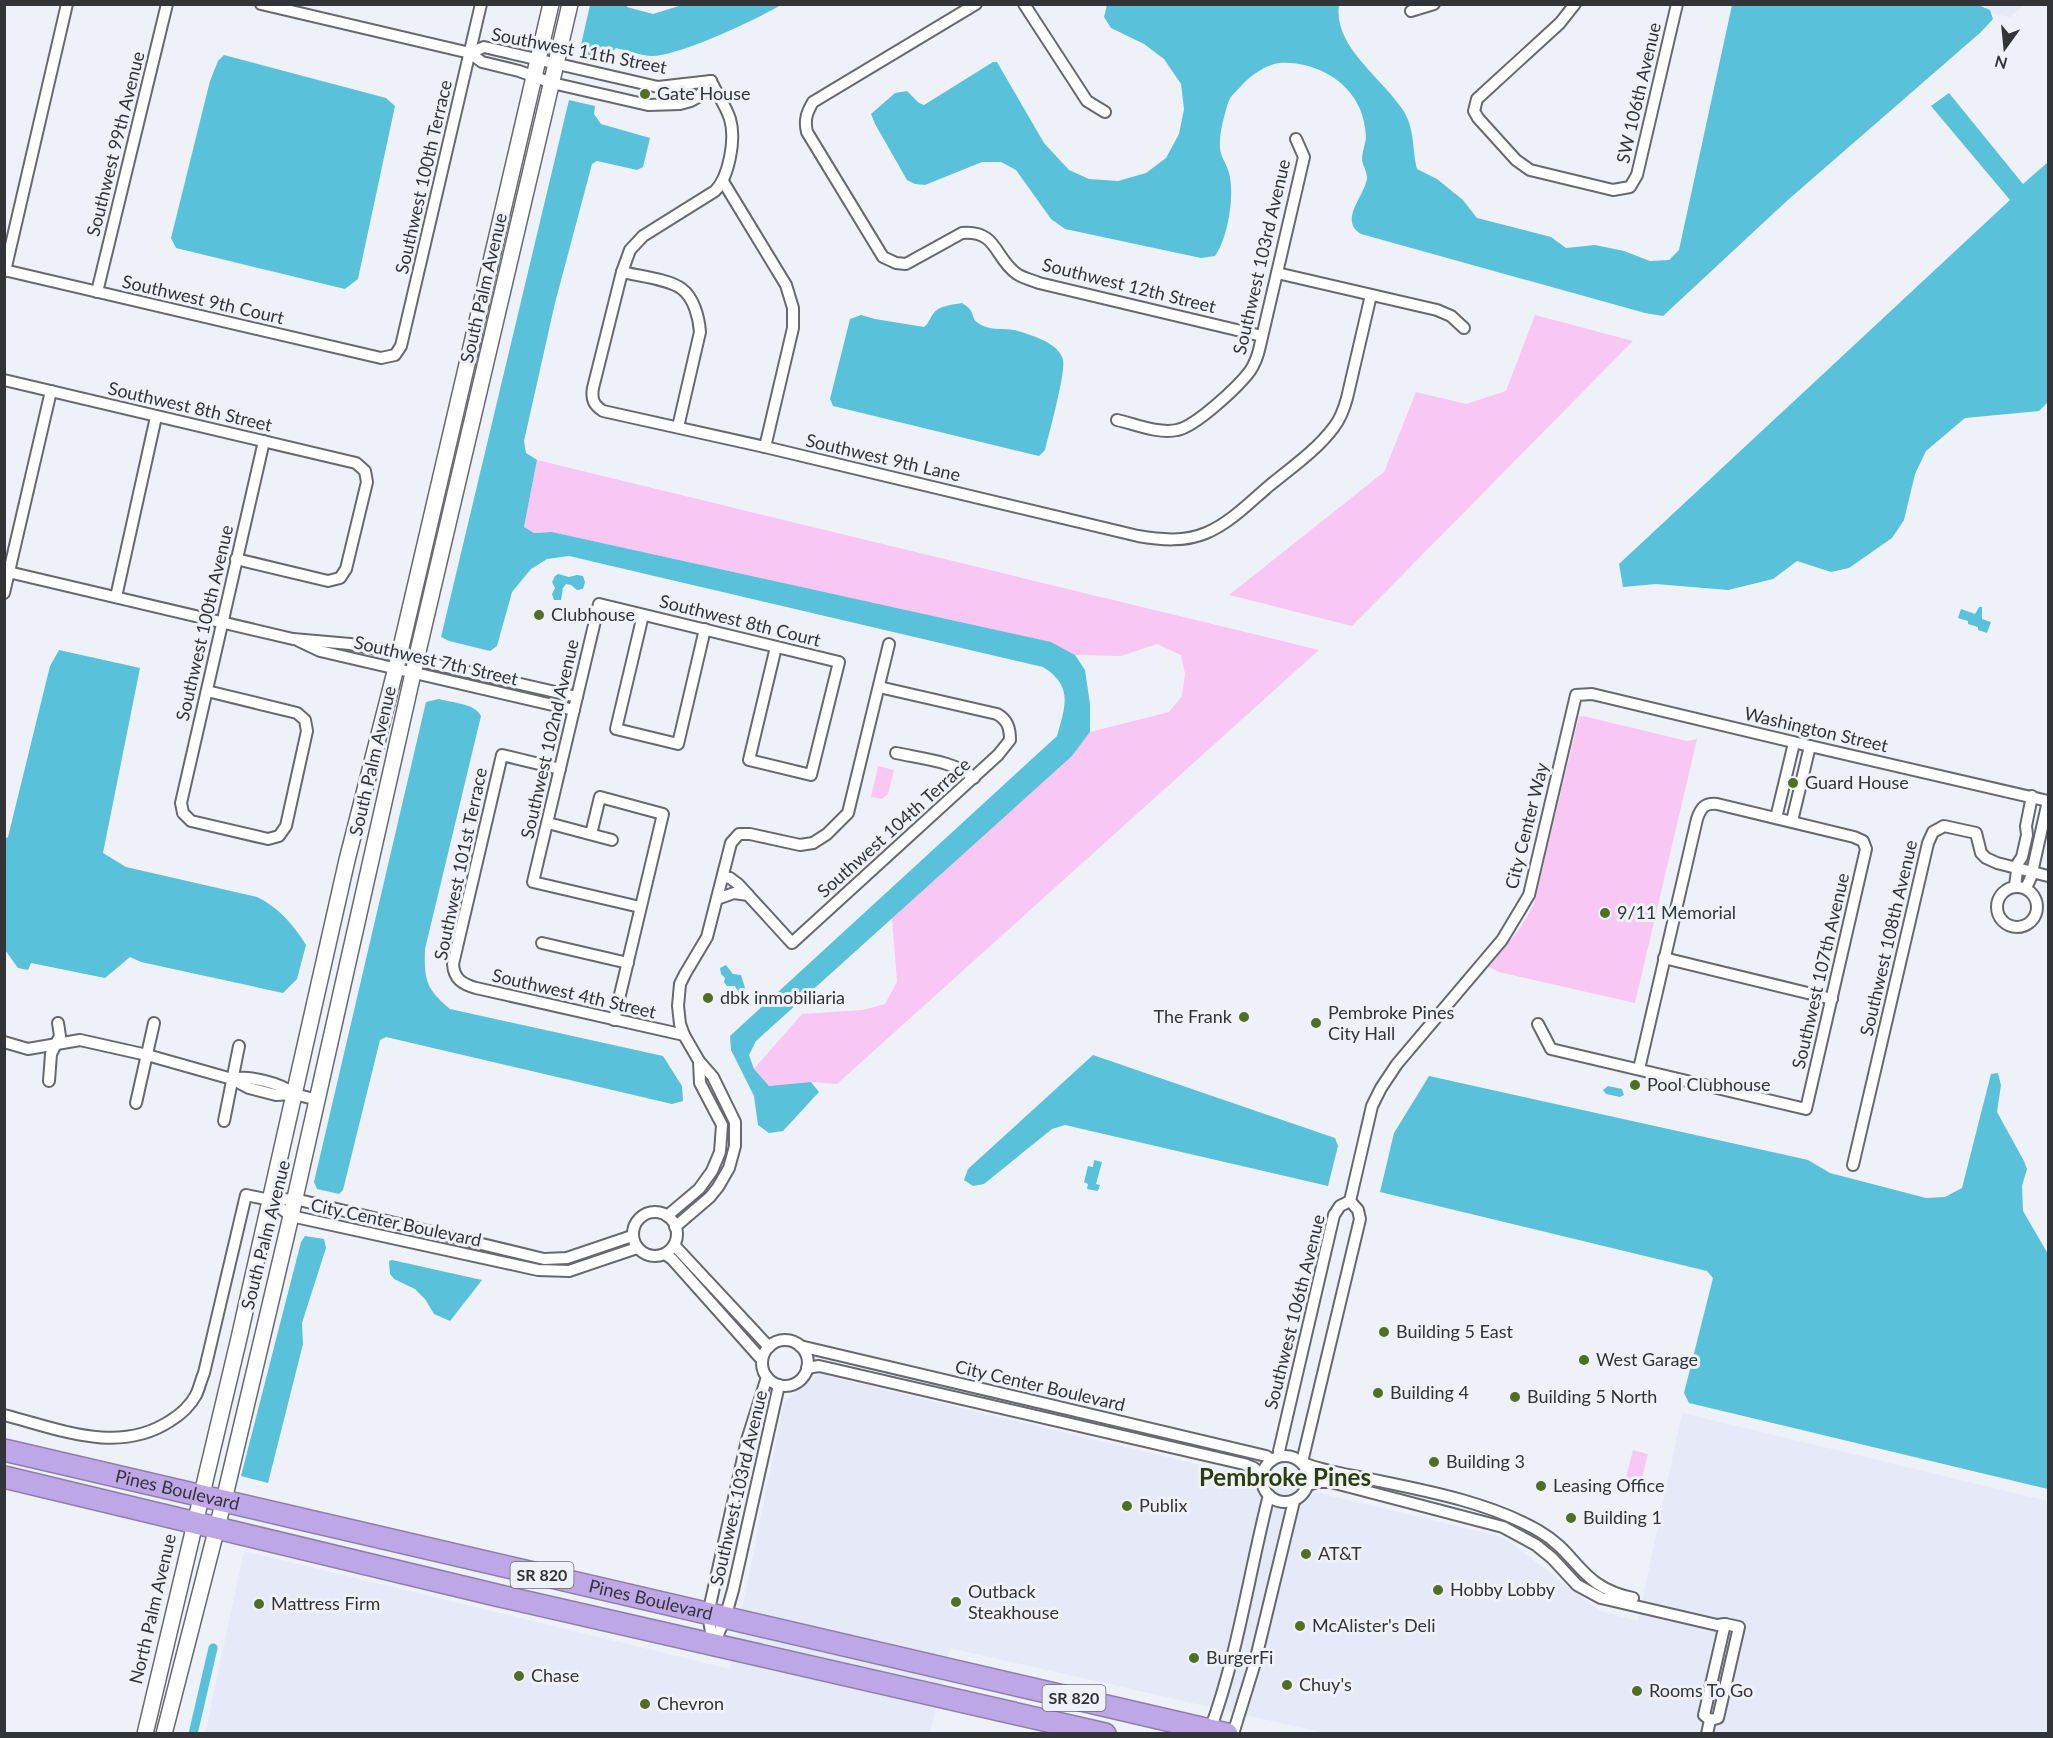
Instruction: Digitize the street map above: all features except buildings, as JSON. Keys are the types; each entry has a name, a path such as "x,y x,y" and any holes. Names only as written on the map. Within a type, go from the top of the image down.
{"highway":[{"name":"Pines Boulevard","path":"4,1450 1219,1732"},
{"path":"4,1457 38,1458"},
{"name":"Pines Boulevard","path":"4,1477 485,1592 1106,1734"}],"main road":[{"name":"South Palm Avenue","path":"200,1494 239,1338 347,860 397,662 551,4"},
{"name":"South Palm Avenue","path":"217,1528 318,1100 415,666 570,4"},
{"name":"North Palm Avenue","path":"145,1734 200,1494"},
{"path":"164,1734 217,1528"}],"street":[{"path":"5,271 67,4"},
{"name":"Southwest 99th Avenue","path":"97,292 167,4"},
{"name":"Southwest 11th Street","path":"261,4 470,54 482,62 519,71 552,83 637,102 658,105 691,101 698,97 711,81"},
{"name":"Southwest 100th Terrace","path":"395,355 401,346 481,4"},
{"name":"Southwest 12th Street","path":"976,4 813,102 808,111 805,122 807,132 883,257 896,263 906,264 962,233 982,234 994,245 1016,273 1039,283 1262,336"},
{"path":"1024,4 1087,101 1106,112"},
{"path":"1411,11 1434,4"},
{"name":"SW 106th Avenue","path":"1575,4 1560,23 1477,99 1474,111 1516,160 1530,170 1613,190 1630,187 1637,175 1677,4"},
{"name":"Southwest 11th Street","path":"470,54 484,47 658,87 711,81"},
{"path":"678,428 700,332 699,318 682,289 621,272 630,250 644,236 724,183 732,142 732,126 725,106 711,81"},
{"path":"658,87 658,105"},
{"name":"Southwest 103rd Avenue","path":"1117,420 1164,431 1190,426 1243,379 1257,357 1304,157 1296,139"},
{"path":"724,183 786,285 793,308 793,328 765,447"},
{"name":"Southwest 9th Court","path":"5,271 381,358 395,355"},
{"name":"Southwest 9th Lane","path":"621,272 592,396 595,406 603,411 1158,540 1207,533 1229,519 1321,442 1343,414 1371,295"},
{"path":"1277,273 1437,310 1451,316 1464,328"},
{"name":"Southwest 8th Street","path":"4,380 356,463 365,471 367,482 346,569 340,578 328,581 236,560"},
{"path":"4,592 51,391"},
{"path":"116,597 156,417"},
{"name":"Southwest 100th Avenue","path":"207,691 297,713 305,720 307,731 303,752 286,826 279,836 268,839 191,821 183,813 181,803 264,441"},
{"name":"Southwest 7th Street","path":"7,572 293,639 350,644 382,650 397,662 415,666 505,680 577,697"},
{"name":"Southwest 8th Court","path":"599,604 839,662 811,775 749,760 776,647"},
{"name":"Southwest 102nd Avenue","path":"599,604 534,882 640,908"},
{"path":"643,615 616,729 678,744 705,629"},
{"path":"675,1227 710,1197 718,1187 729,1168 735,1146 735,1122 713,1077 699,1061 684,1035 678,1015 680,984 705,942 730,843 739,834 750,834 800,845 813,843 848,813 889,644"},
{"name":"Southwest 7th Street","path":"415,666 503,693 574,710"},
{"path":"503,693 505,680"},
{"name":"Southwest 104th Terrace","path":"748,895 792,943 974,778 1005,749 1010,740 1006,721 997,714 879,687"},
{"path":"546,703 549,690"},
{"name":"Washington Street","path":"1576,695 1592,694 2048,801"},
{"name":"City Center Way","path":"1350,1201 1372,1106 1381,1088 1397,1064 1502,940 1528,895 1576,695"},
{"path":"1776,818 1794,742"},
{"path":"1538,1024 1551,1049 1639,1069 1700,810 1708,804 1717,804 1792,821 1810,746"},
{"path":"896,753 957,767 974,778"},
{"name":"Southwest 101st Terrace","path":"458,980 453,964 502,755 560,769"},
{"path":"1783,789 1798,793"},
{"path":"2026,830 2032,796"},
{"path":"591,834 600,797 663,814 614,1020"},
{"path":"2023,868 2021,887 2023,868 2040,838 2048,801"},
{"name":"Southwest 107th Avenue","path":"1639,1069 1806,1109 1866,849 1863,841 1854,837 1792,821"},
{"path":"548,823 612,840"},
{"name":"Southwest 108th Avenue","path":"1853,1165 1929,837 1944,826 1971,831 1976,833 1979,848 1986,858 2023,868"},
{"path":"2026,830 2040,838"},
{"path":"2026,830 2020,833 2015,856 2023,868 2049,876"},
{"path":"723,877 733,880 748,895"},
{"path":"717,899 734,893 748,895"},
{"path":"542,943 628,963"},
{"path":"1664,958 1832,999"},
{"name":"Southwest 4th Street","path":"458,980 476,988 684,1035"},
{"path":"49,1081 51,1054 60,1036 58,1023"},
{"path":"136,1103 154,1023"},
{"path":"4,1042 28,1048 80,1040 147,1055 232,1079 249,1088 267,1093 294,1094 318,1100"},
{"path":"224,1121 239,1046"},
{"path":"667,1216 699,1189 712,1171 720,1152 722,1125 700,1083 699,1061"},
{"path":"4,1415 89,1436 112,1439 135,1437 158,1429 180,1414 195,1396 204,1374 246,1195 270,1200"},
{"name":"City Center Boulevard","path":"270,1200 295,1199 544,1259 574,1257 632,1236"},
{"name":"City Center Boulevard","path":"270,1200 291,1216 538,1270 570,1271 637,1248"},
{"name":"Southwest 106th Avenue","path":"1276,1458 1334,1215 1340,1206 1350,1201 1358,1210 1360,1219 1302,1462"},
{"path":"653,1212 667,1216 675,1227 677,1233 674,1245 665,1254 647,1255 637,1248 632,1236 640,1217 653,1212"},
{"path":"674,1245 769,1347"},
{"path":"665,1254 757,1352 767,1377 779,1385 793,1384 804,1375 807,1368 807,1356 800,1346 788,1341 777,1342 769,1347 762,1360"},
{"name":"City Center Boulevard","path":"800,1346 1276,1458"},
{"name":"City Center Boulevard","path":"807,1368 819,1366 1244,1464 1262,1474"},
{"name":"Southwest 103rd Avenue","path":"713,1644 747,1440 767,1377"},
{"name":"Southwest 103rd Avenue","path":"713,1644 716,1616 749,1523 754,1488 779,1385"},
{"path":"1036,1416 1039,1402"},
{"path":"1294,1501 1278,1501 1264,1489 1262,1474 1276,1458 1291,1456 1302,1462 1477,1505 1508,1515 1556,1542 1585,1574 1608,1591 1719,1618 1725,1624"},
{"path":"1233,1734 1254,1666 1294,1501 1305,1492 1308,1485 1309,1478 1302,1462"},
{"path":"1308,1485 1317,1482 1331,1482 1503,1527 1536,1545 1552,1558 1577,1585 1601,1598 1717,1625 1725,1624 1739,1627 1718,1718 1710,1720 1704,1716 1725,1624"},
{"path":"1219,1732 1231,1657 1269,1495"},
{"path":"1707,1734 1710,1720"}],"shaded area":[{"path":"1986,5 2024,5 2010,17 1984,12"},
{"path":"1535,315 1633,341 1352,626 1229,595 1384,472 1416,392 1466,404 1506,391"},
{"path":"537,460 1319,650 837,1084 811,1082 769,1086 754,1069 802,1014 863,1010 885,1004 897,982 892,918 1072,756 1090,732 1169,712 1182,696 1185,674 1181,655 1157,644 1121,656 1075,655 1050,642 552,532 534,533 524,527"},
{"path":"1583,716 1687,741 1697,739 1635,1003 1499,972 1489,967 1521,927 1534,904 1579,717"},
{"path":"878,766 894,770 888,794 882,799 871,797"},
{"path":"819,1374 1503,1537 1600,1611 1638,1621 1682,1413 2048,1501 2048,1733 1325,1733 950,1648 930,1733 205,1734 244,1551 730,1669 784,1402"},
{"path":"1633,1450 1648,1454 1640,1486 1625,1482"}],"water":[{"path":"590,5 627,5 627,7 653,14 682,5 781,5 681,50 652,56 616,48 603,60 581,54"},
{"path":"1107,5 1339,5 1339,20 1351,48 1394,98 1407,117 1417,169 1437,179 1463,200 1477,218 1551,237 1566,248 1595,245 1624,251 1650,261 1669,260 1679,250 1732,5 1978,5 1990,10 1993,19 1981,32 1789,199 1663,316 1645,313 1361,234 1352,222 1352,215 1367,178 1362,160 1366,138 1362,114 1346,88 1326,73 1304,65 1280,63 1265,68 1246,81 1229,100 1222,125 1220,151 1231,182 1231,204 1224,239 1215,256 1201,258 1065,229 1051,219 1016,170 1001,162 982,162 925,185 907,180 871,114 895,93 907,91 924,105 993,62 997,62 1044,143 1069,170 1089,179 1118,181 1146,173 1166,158 1179,134 1184,109 1181,84 1164,59 1144,44 1111,28 1104,17"},
{"path":"224,55 386,98 395,106 358,279 345,289 176,248 171,238 210,81 218,61"},
{"path":"1949,93 2023,184 2048,162 2048,402 2039,411 1965,418 1926,451 1915,474 1904,520 1892,538 1849,568 1831,572 1797,561 1773,579 1728,590 1656,584 1623,587 1619,564 2010,200 1931,106"},
{"path":"569,100 595,106 594,114 601,124 650,138 643,167 637,170 597,161 592,164 555,303 524,441 526,453 537,460 524,527 534,533 552,532 1051,642 1075,655 1085,670 1090,704 1090,732 1072,756 756,1041 749,1055 754,1069 769,1086 811,1082 819,1092 783,1131 769,1133 758,1125 754,1096 731,1050 730,1036 1057,736 1065,698 1059,682 1043,667 569,556 547,559 531,569 512,592 497,646 490,651 441,637"},
{"path":"962,303 970,309 976,321 983,326 1013,330 1035,337 1051,345 1062,357 1062,377 1057,404 1045,450 1039,456 833,406 830,399 850,319 861,315 924,327 939,309"},
{"path":"558,574 569,577 583,576 585,582 583,589 577,590 566,584 561,600 554,600 552,594 555,588 552,582"},
{"path":"1979,607 1982,607 1982,619 1991,622 1987,633 1968,624 1968,621 1958,618 1961,609 1975,614"},
{"path":"59,650 140,668 103,853 126,867 257,897 279,911 306,945 297,979 283,993 141,962 130,957 105,978 31,963 28,970 18,968 5,950 5,839 8,837 50,666"},
{"path":"439,699 474,708 481,716 425,949 426,976 431,989 450,1009 663,1056 682,1086 683,1101 672,1104 386,1037 380,1040 343,1190 339,1194 317,1189 314,1182 426,702"},
{"path":"726,965 733,974 741,975 746,991 739,993 735,986 727,986 720,968"},
{"path":"1093,1055 1335,1138 1338,1146 1328,1186 1065,1125 1052,1129 984,1184 973,1186 964,1180 968,1169"},
{"path":"1998,1073 2001,1085 1997,1112 2027,1169 2022,1186 2023,1211 2048,1254 2048,1489 1689,1403 1684,1393 1713,1278 1707,1271 1380,1192 1394,1133 1429,1076 1808,1160 1830,1173 1926,1198 1945,1197 1962,1188 1991,1074"},
{"path":"1608,1086 1622,1089 1624,1095 1620,1097 1606,1094 1603,1090"},
{"path":"1094,1160 1102,1162 1096,1184 1100,1185 1098,1191 1087,1189 1088,1184 1084,1182 1088,1166 1093,1167"},
{"path":"305,1236 324,1239 326,1248 302,1323 303,1344 268,1483 241,1476 301,1242"},
{"path":"389,1261 482,1280 450,1321 434,1314 425,1299 415,1289 394,1279 390,1274"}],"waterway":[{"path":"193,1734 213,1648"}],"place":[{"name":"Gate House","path":"645,94"},
{"name":"Clubhouse","path":"539,615"},
{"name":"Guard House","path":"1793,783"},
{"name":"9/11 Memorial","path":"1605,913"},
{"name":"dbk inmobiliaria","path":"708,998"},
{"name":"The Frank","path":"1244,1017"},
{"name":"Pembroke Pines City Hall","path":"1316,1023"},
{"name":"Pool Clubhouse","path":"1635,1085"},
{"name":"Building 5 East","path":"1384,1332"},
{"name":"West Garage","path":"1584,1360"},
{"name":"Building 4","path":"1378,1393"},
{"name":"Building 5 North","path":"1515,1397"},
{"name":"Building 3","path":"1434,1462"},
{"name":"Leasing Office","path":"1541,1486"},
{"name":"Publix","path":"1127,1506"},
{"name":"Building 1","path":"1571,1518"},
{"name":"AT&T","path":"1306,1554"},
{"name":"Hobby Lobby","path":"1438,1590"},
{"name":"Outback Steakhouse","path":"956,1602"},
{"name":"Mattress Firm","path":"259,1604"},
{"name":"McAlister's Deli","path":"1300,1626"},
{"name":"BurgerFi","path":"1194,1658"},
{"name":"Chase","path":"519,1676"},
{"name":"Chuy's","path":"1287,1685"},
{"name":"Rooms To Go","path":"1637,1691"},
{"name":"Chevron","path":"645,1704"}],"district":[{"name":"Pembroke Pines","path":"1285,1478"}]}
